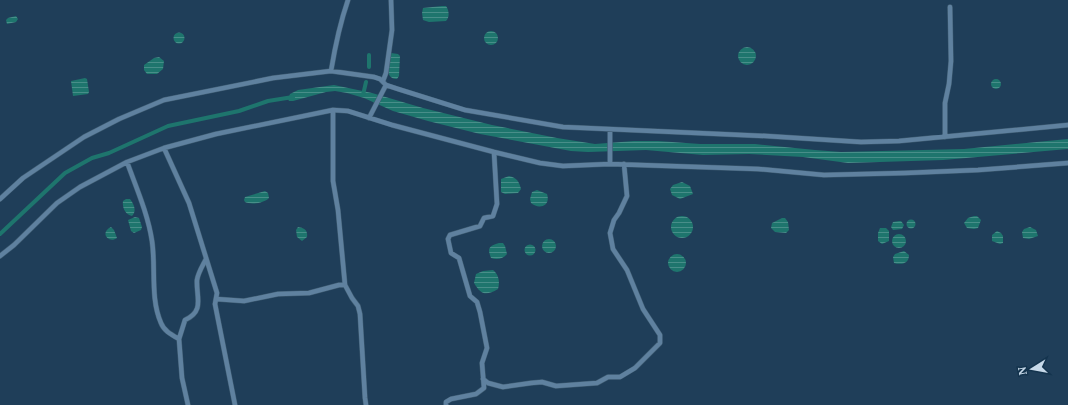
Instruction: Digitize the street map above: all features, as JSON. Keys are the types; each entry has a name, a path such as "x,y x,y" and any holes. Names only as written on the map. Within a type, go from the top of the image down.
{"street":[{"path":"332,71 335,47 348,0"},
{"path":"369,118 385,83 392,35 391,0"},
{"path":"945,137 945,103 949,84 951,61 950,7"},
{"path":"0,199 23,178 84,137 164,100 273,78 332,71 374,77 385,83 465,110 563,128 766,136 861,142 899,142 1068,125"},
{"path":"333,110 333,181 338,210 346,285 358,306 360,314 364,398 366,405"},
{"path":"0,256 14,245 56,203 80,187 127,162 164,148 216,134 333,110 348,111 392,125 494,152 540,163 563,166 624,164 758,170 824,175 905,174 1068,164"},
{"path":"610,130 610,164"},
{"path":"164,148 189,203 217,293 216,308 235,405"},
{"path":"446,405 446,402 451,399 476,394 484,388 482,363 487,348 480,312 477,302 470,296 459,258 451,252 448,239 450,235 480,226 484,218 492,216 497,204 494,152"},
{"path":"127,162 149,225 152,239 156,308 161,325 170,334 179,339"},
{"path":"483,379 503,387 542,382 556,386 598,383 608,377 620,377 635,368 660,343 660,335 643,310 628,270 612,249 610,233 614,220 627,196 624,164"},
{"path":"188,405 182,378 179,339 186,320 193,316 198,306 197,279 206,259"},
{"path":"216,299 244,301 278,294 309,293 339,285 346,285"}],"shaded area":[{"path":"446,6 448,11 449,16 446,21 429,22 423,20 423,8"},
{"path":"16,16 18,19 16,22 7,24 6,20 8,18"},
{"path":"491,31 496,33 498,38 496,43 491,45 486,43 484,38 486,33"},
{"path":"177,33 181,33 183,34 183,42 177,43 174,40 174,36"},
{"path":"747,47 753,50 756,56 753,62 747,65 741,62 738,56 741,50"},
{"path":"391,53 398,54 400,56 399,76 397,79 390,76 388,70"},
{"path":"159,57 164,61 163,69 157,74 147,74 144,70 144,65 154,58"},
{"path":"85,78 87,79 88,94 73,96 71,81"},
{"path":"994,79 998,79 1001,84 998,89 994,89 991,86 991,82"},
{"path":"334,85 372,93 423,108 492,125 595,144 658,141 700,144 755,144 841,152 964,149 1068,139 1068,149 943,160 848,163 803,157 749,154 703,155 646,150 588,152 571,151 480,134 428,121 393,111 364,98 347,93 335,91 293,101 289,101 288,99 290,94 298,90"},
{"path":"509,176 516,179 518,182 521,189 518,193 505,194 501,192 501,179"},
{"path":"682,182 690,186 693,194 680,199 672,195 670,189 673,185"},
{"path":"537,190 547,194 548,198 544,206 537,206 531,203 530,199 532,192"},
{"path":"265,191 268,193 269,198 264,201 251,203 245,202 244,200 245,197"},
{"path":"130,199 134,205 135,210 132,216 126,212 123,206 123,201"},
{"path":"682,216 690,219 693,227 690,235 682,238 674,235 671,227 674,219"},
{"path":"977,216 981,220 978,228 967,228 964,223 968,218"},
{"path":"135,217 139,218 142,227 141,230 134,233 131,231 128,220"},
{"path":"785,218 788,222 789,230 786,233 775,232 771,228 772,223"},
{"path":"911,219 916,224 911,229 906,224"},
{"path":"901,221 904,225 902,229 893,230 891,227 893,222"},
{"path":"111,227 117,238 111,240 106,237 106,232 107,229"},
{"path":"298,227 304,229 307,233 307,237 302,241 297,237 296,230"},
{"path":"1030,227 1036,230 1038,236 1029,239 1023,238 1022,232 1024,229"},
{"path":"880,228 886,228 889,231 889,241 882,244 878,241 878,233"},
{"path":"997,231 1003,236 1003,243 1000,244 992,241 992,235"},
{"path":"899,234 904,236 906,241 904,246 899,248 894,246 892,241 894,236"},
{"path":"549,239 554,241 556,246 554,251 549,253 544,251 542,246 544,241"},
{"path":"503,243 507,254 500,259 491,258 489,250 491,246"},
{"path":"528,245 532,245 534,246 534,254 528,255 525,252 525,248"},
{"path":"904,251 909,255 908,260 902,264 894,263 893,257 895,254"},
{"path":"673,254 681,254 686,259 684,270 681,272 673,272 668,267 668,259"},
{"path":"493,270 497,274 499,284 498,289 490,293 484,293 479,290 474,283 476,274 483,271"}],"waterway":[{"path":"369,55 369,67"},
{"path":"363,95 366,82"},
{"path":"0,234 65,173 92,158 109,153 168,126 239,111 268,101 293,97"}]}
